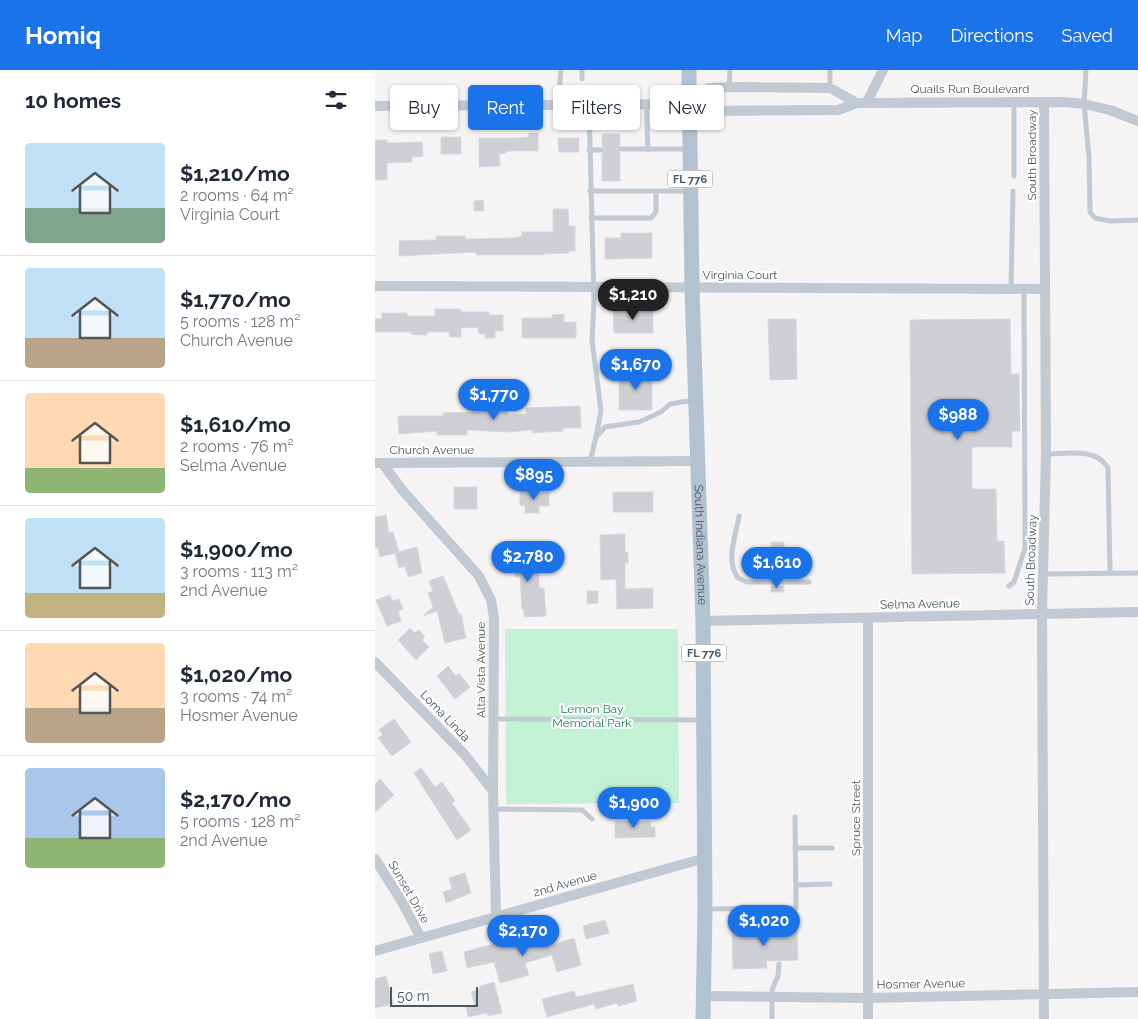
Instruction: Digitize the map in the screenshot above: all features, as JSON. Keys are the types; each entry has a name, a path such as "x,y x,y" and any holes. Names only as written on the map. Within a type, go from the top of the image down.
{"main road":[{"name":"South Indiana Avenue","path":"689,70 689,85"},
{"name":"South Indiana Avenue","path":"689,130 692,288 703,620 705,909 704,996 701,1018"}],"street":[{"path":"862,103 883,70"},
{"name":"Quails Run Boulevard","path":"724,87 830,88 862,103"},
{"name":"Quails Run Boulevard","path":"724,111 838,110 862,103 1044,102 1084,104 1110,110 1138,121"},
{"name":"South Broadway","path":"1044,102 1046,454 1045,574 1042,614 1044,1019"},
{"path":"375,106 553,105"},
{"path":"640,105 650,105"},
{"name":"Virginia Court","path":"375,286 1045,290"},
{"name":"Church Avenue","path":"379,463 699,461"},
{"name":"Alta Vista Avenue","path":"379,463 479,576 486,588 494,618 493,809 496,916"},
{"name":"Selma Avenue","path":"703,620 1138,612"},
{"name":"Spruce Street","path":"868,618 868,1019"},
{"name":"Loma Linda","path":"375,662 465,755 493,791"},
{"name":"2nd Avenue","path":"375,950 705,858"},
{"name":"Sunset Drive","path":"375,859 402,902 421,938"},
{"name":"Hosmer Avenue","path":"704,996 868,998 1138,992"}],"lane":[{"path":"559,85 561,70"},
{"path":"582,70 582,79"},
{"path":"729,87 730,70"},
{"path":"830,70 830,88"},
{"path":"1086,70 1084,104 1089,157 1089,212 1095,218 1109,221 1138,220"},
{"path":"1014,176 1015,102"},
{"path":"646,105 648,149"},
{"path":"589,130 592,340 601,411 590,463"},
{"path":"619,149 690,149"},
{"path":"589,150 602,150"},
{"path":"590,191 690,191"},
{"path":"591,218 651,218 656,212 656,191"},
{"path":"1011,289 1013,191"},
{"path":"1009,586 1014,582 1025,548 1024,290"},
{"path":"596,437 605,427 639,422 661,412 670,404 696,400"},
{"path":"1046,454 1096,454 1104,460 1110,479 1110,572"},
{"path":"739,516 732,549 733,566 738,578 747,582 809,582"},
{"path":"1045,574 1138,573"},
{"path":"493,720 704,720"},
{"path":"493,809 582,810 593,819"},
{"path":"705,909 796,908 795,817"},
{"path":"795,848 832,848"},
{"path":"796,885 830,884"},
{"path":"771,1019 771,997 779,964"}],"green space":[{"name":"Lemon Bay Memorial Park","path":"505,629 678,629 679,803 506,804"}],"building":[{"path":"529,133 538,133 538,151 506,151 506,153 499,154 500,166 479,167 479,138 529,137"},
{"path":"602,134 620,134 620,145 616,149 620,153 620,181 602,181 602,154 606,150 602,146"},
{"path":"441,137 461,137 461,154 441,154"},
{"path":"558,138 579,138 579,152 559,152"},
{"path":"375,140 387,140 387,143 422,142 423,156 412,157 412,162 387,163 387,180 375,180"},
{"path":"483,200 484,211 474,211 474,201"},
{"path":"553,209 568,209 569,226 575,226 575,251 543,255 476,255 476,252 399,256 399,241 436,240 436,236 465,236 465,239 514,238 522,236 522,232 553,232"},
{"path":"621,233 652,233 652,258 605,259 605,238 621,238"},
{"path":"435,309 461,309 461,312 489,312 489,315 503,315 503,331 495,331 495,338 485,338 485,334 479,334 478,327 461,328 461,337 450,337 449,332 427,332 427,335 418,335 411,334 411,332 375,332 375,319 382,319 382,313 407,313 407,316 435,316"},
{"path":"613,309 653,309 653,333 614,333"},
{"path":"564,314 564,322 576,322 576,338 522,338 522,318 552,318 552,315"},
{"path":"768,319 796,319 797,379 770,380"},
{"path":"1010,319 1011,374 1019,374 1020,431 1012,431 1012,447 972,447 972,489 996,489 997,541 1004,541 1005,573 912,574 910,320"},
{"path":"652,372 652,410 619,410 619,373"},
{"path":"478,405 508,405 508,415 526,414 526,408 580,406 581,428 563,428 563,431 532,433 532,430 508,432 467,430 467,435 437,435 437,431 399,434 398,416 443,416 443,413 478,412"},
{"path":"454,487 477,487 477,509 454,509"},
{"path":"533,490 534,492 549,492 549,506 539,506 539,513 525,513 525,506 520,505 520,491"},
{"path":"613,492 653,492 653,512 613,512"},
{"path":"386,515 389,533 393,532 399,552 380,557 378,548 375,548 375,517"},
{"path":"625,534 625,552 628,552 628,563 625,563 625,589 653,588 653,608 617,609 616,579 601,580 600,535"},
{"path":"771,542 784,542 784,578 771,578 771,571 749,571 749,548 771,548"},
{"path":"417,547 422,573 408,577 405,566 399,568 395,553"},
{"path":"515,551 531,551 531,561 539,561 539,588 544,588 546,616 524,617 520,577 515,577 515,571 506,571 505,556 515,556"},
{"path":"443,576 459,614 461,614 466,638 445,643 437,611 423,616 433,607 428,593 433,591 429,581"},
{"path":"771,586 784,586 784,592 771,592"},
{"path":"587,591 598,591 598,603 587,604"},
{"path":"390,595 392,601 399,599 403,609 398,611 401,621 387,626 376,600"},
{"path":"410,628 415,633 419,630 425,637 422,640 429,647 416,660 398,640"},
{"path":"448,666 456,676 459,673 470,687 455,699 437,676"},
{"path":"394,719 411,742 392,756 378,738 383,735 379,730"},
{"path":"421,768 435,787 442,782 455,801 452,803 471,830 457,840 414,773"},
{"path":"380,779 394,795 375,812 375,784"},
{"path":"615,821 650,821 651,827 655,827 655,837 615,838"},
{"path":"465,873 471,893 446,903 443,892 452,889 449,878"},
{"path":"605,920 609,933 586,939 583,926"},
{"path":"732,926 741,926 741,935 765,934 765,928 797,927 798,960 766,961 767,968 733,969"},
{"path":"541,935 542,940 547,939 549,946 574,938 581,965 557,972 552,955 525,963 529,975 500,983 494,962 467,968 464,952 505,941 507,947"},
{"path":"442,951 447,971 433,974 429,954"},
{"path":"386,976 393,1004 375,1008 375,979"},
{"path":"494,982 502,1013 488,1016 487,1013 468,1017 466,1007 475,1005 471,992 480,989 480,986"},
{"path":"633,984 637,1001 618,1006 617,1003 596,1009 594,1004 547,1017 542,999 574,991 576,997"}]}
